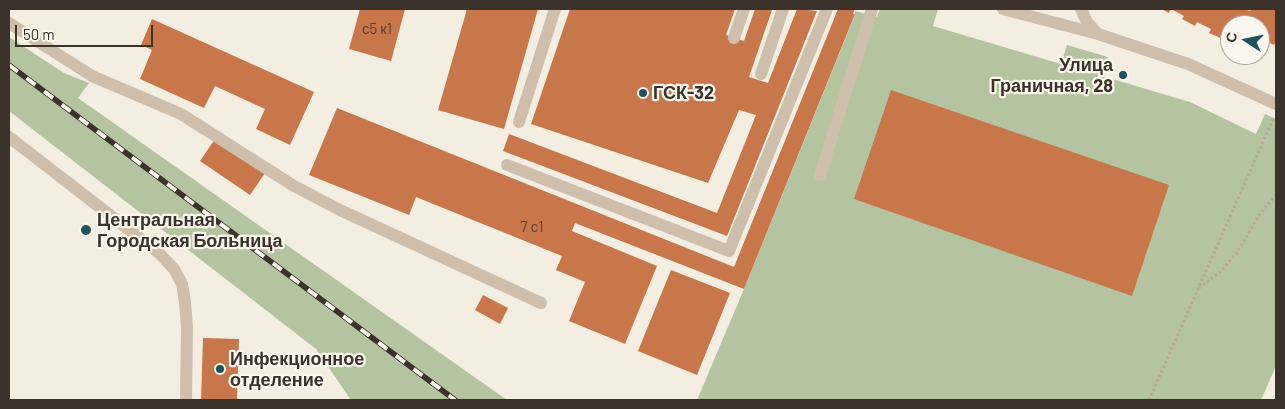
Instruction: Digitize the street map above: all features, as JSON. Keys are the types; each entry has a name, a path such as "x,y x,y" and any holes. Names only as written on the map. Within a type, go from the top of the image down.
{"street":[{"path":"520,122 555,9"},
{"path":"734,38 744,9"},
{"path":"761,74 783,9"},
{"path":"507,165 730,251 827,9"},
{"path":"820,175 872,9"},
{"path":"1003,9 1098,34 1207,71 1276,104"},
{"path":"1081,9 1087,22 1098,34"},
{"path":"9,23 92,76 181,114 294,186 340,210 541,303"},
{"path":"9,137 159,252 174,269 182,284 185,302 187,327 186,400"}],"path":[{"path":"1149,400 1276,112"},
{"path":"1198,289 1219,272 1236,254 1260,214 1276,195"}],"green space":[{"path":"880,9 938,9 933,26 1061,64 1067,45 1108,57 1102,76 1190,102 1256,134 1265,114 1276,119 1276,366 1261,400 697,400 744,289 855,11 877,17"},
{"path":"9,37 64,73 89,83 78,98 507,400 351,400 316,349 9,111"}],"building":[{"path":"360,9 405,9 391,61 349,49"},
{"path":"467,9 538,9 504,129 438,110"},
{"name":"ГСК-32","path":"570,9 735,9 726,35 744,41 755,9 772,10 749,77 768,83 797,9 817,11 727,236 503,151 509,134 717,213 756,115 739,110 708,183 531,124"},
{"path":"838,9 855,9 853,14 855,14 744,289 575,223 572,231 657,266 625,344 569,321 585,282 556,270 562,256 416,197 409,215 309,175 337,108 734,267"},
{"path":"1161,9 1171,9 1169,13"},
{"path":"1171,9 1244,9 1250,11 1251,9 1276,9 1276,41 1274,45 1270,43 1270,15 1220,15 1220,38 1209,33 1211,29 1197,22 1195,26 1182,19 1184,16"},
{"path":"152,19 314,92 290,145 256,129 265,109 215,86 204,108 140,79 152,50 141,45"},
{"path":"891,90 1169,185 1132,296 854,199"},
{"path":"215,139 265,173 250,195 200,161"},
{"path":"671,270 730,293 697,375 638,351"},
{"path":"483,295 508,308 500,324 475,310"},
{"name":"Инфекционное отделение","path":"203,338 239,339 237,400 201,400"}],"railway":[{"path":"9,65 455,400"}],"place":[{"name":"Улица Граничная, 28","path":"1123,75"},
{"name":"ГСК-32","path":"643,93"},
{"name":"Центральная Городская Больница","path":"86,230"},
{"name":"Инфекционное отделение","path":"220,369"}]}
